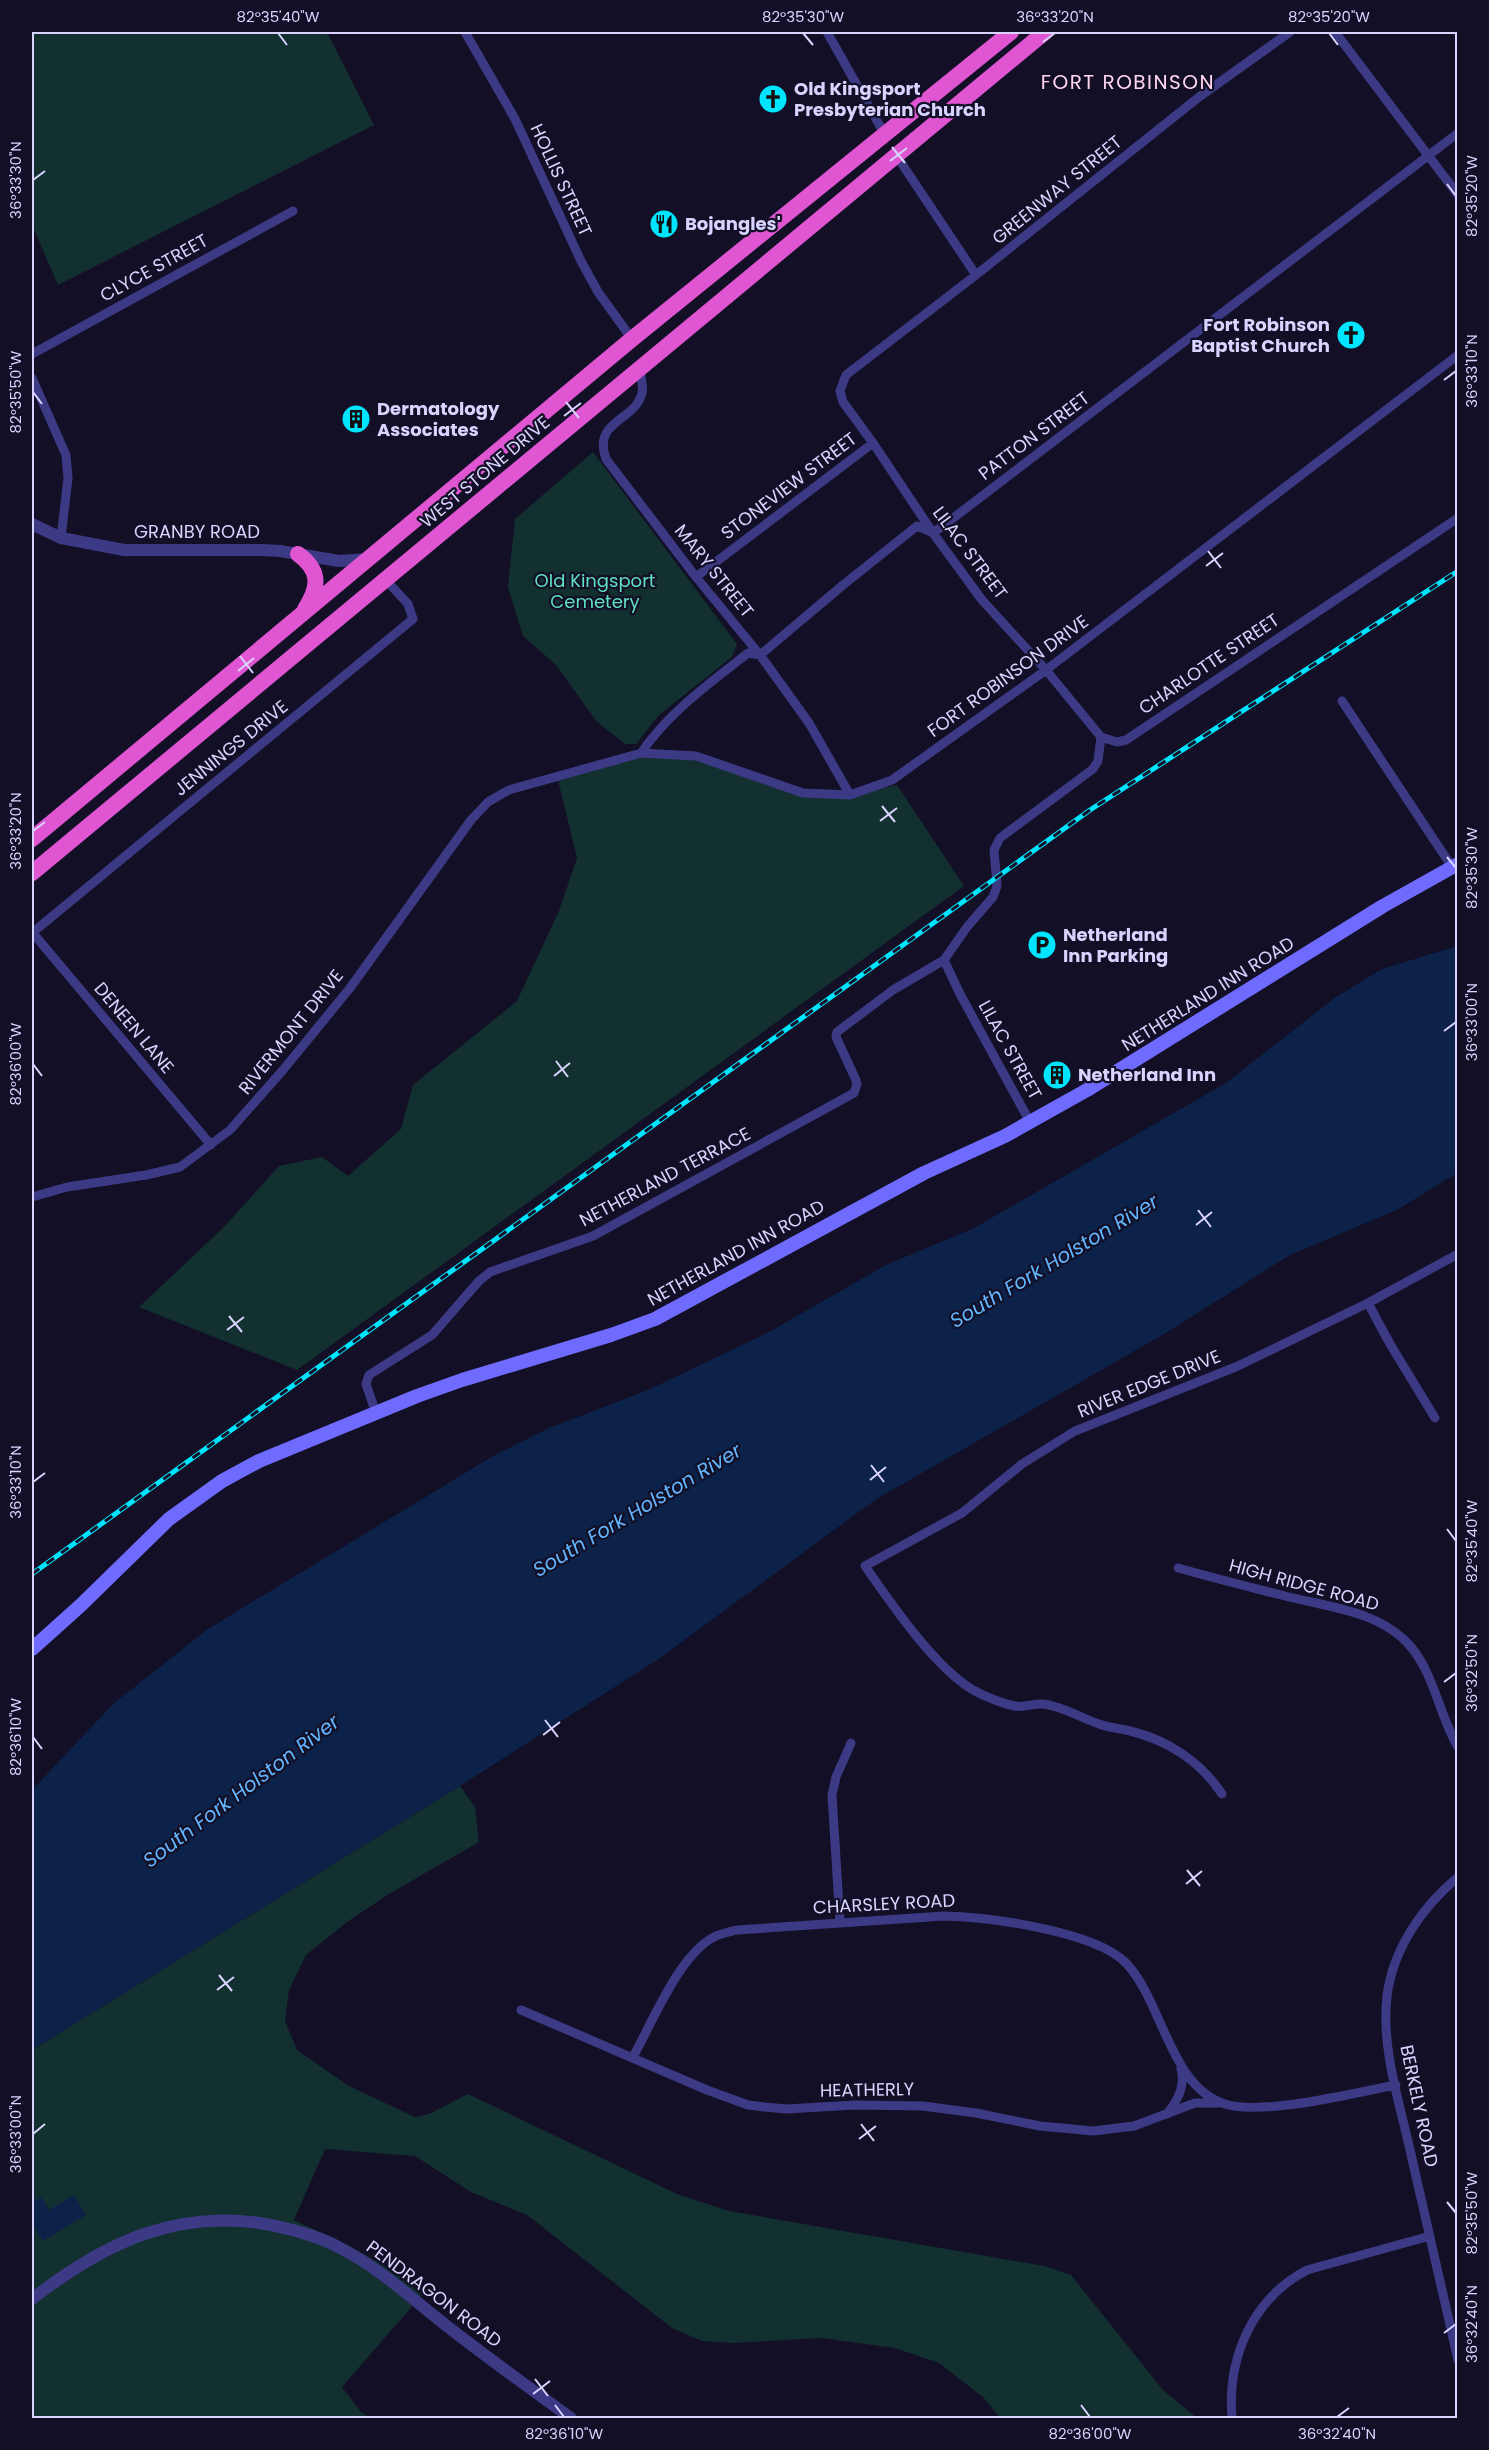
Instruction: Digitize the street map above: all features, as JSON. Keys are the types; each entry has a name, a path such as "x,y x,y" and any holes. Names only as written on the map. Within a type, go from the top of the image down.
{"highway":[{"name":"WEST STONE DRIVE","path":"32,839 632,339 1011,32"},
{"name":"WEST STONE DRIVE","path":"32,873 1045,32"},
{"path":"885,135 896,155"},
{"path":"777,221 796,220 810,228"},
{"path":"632,339 640,369"},
{"path":"298,554 311,564 316,578 310,601 302,615"},
{"path":"367,560 386,580"}],"main road":[{"name":"NETHERLAND INN ROAD","path":"32,1649 81,1605 169,1519 194,1499 260,1461 462,1380 611,1335 655,1319 924,1173 1005,1136 1122,1070 1204,1016 1455,865"}],"street":[{"name":"HOLLIS STREET","path":"465,32 515,119 581,261 601,297 632,339"},
{"path":"826,32 885,135"},
{"name":"GREENWAY STREET","path":"846,375 976,275 1198,97 1290,32"},
{"path":"1335,32 1458,195"},
{"name":"PATTON STREET","path":"933,533 1458,133"},
{"path":"896,155 976,275"},
{"name":"CLYCE STREET","path":"32,354 293,211"},
{"name":"FORT ROBINSON DRIVE","path":"509,790 641,753 696,756 803,793 850,795 892,780 1046,670 1458,355"},
{"name":"MARY STREET","path":"640,369 643,392 634,405 606,432 602,448 613,468 696,577 760,655 809,723 850,795"},
{"name":"LILAC STREET","path":"846,375 840,391 843,402 933,533 982,600 1046,670 1101,737"},
{"path":"32,378 66,455 68,478 61,538"},
{"name":"STONEVIEW STREET","path":"696,577 873,443"},
{"name":"CHARLOTTE STREET","path":"1101,737 1118,742 1126,740 1458,518"},
{"name":"GRANBY ROAD","path":"32,524 61,538 124,550 261,550 339,561 367,560"},
{"path":"641,753 656,731 676,710 748,653 760,655 917,526 933,533"},
{"name":"JENNINGS DRIVE","path":"32,932 413,619 408,604 386,580"},
{"path":"1342,701 1455,865"},
{"path":"944,960 967,927 993,897 998,877 994,850 1000,838 1093,769 1098,761 1101,737"},
{"name":"RIVERMONT DRIVE","path":"32,1197 68,1187 146,1175 180,1167 230,1130 247,1113 350,988 471,820 488,802 509,790"},
{"name":"DENEEN LANE","path":"32,932 211,1145"},
{"name":"LILAC STREET","path":"944,960 954,984 1030,1122"},
{"name":"NETHERLAND TERRACE","path":"376,1413 366,1384 369,1376 432,1335 490,1272 593,1236 854,1093 856,1080 836,1037 837,1032 893,990 944,960"},
{"name":"RIVER EDGE DRIVE","path":"1222,1794 1210,1776 1197,1764 1148,1736 1108,1727 1066,1710 1043,1704 1016,1706 972,1690 935,1656 901,1617 865,1566 962,1513 1022,1464 1075,1431 1238,1366 1368,1303 1458,1254"},
{"path":"1368,1303 1435,1418"},
{"name":"HIGH RIDGE ROAD","path":"1178,1568 1344,1610 1382,1624 1398,1633 1424,1667 1435,1690 1450,1733 1458,1747"},
{"path":"840,1922 832,1795 836,1777 850,1743"},
{"name":"BERKELY ROAD","path":"1458,1877 1426,1907 1401,1949 1392,1972 1387,1997 1387,2023 1395,2085 1458,2360"},
{"name":"CHARSLEY ROAD","path":"633,2057 683,1966 713,1937 737,1930 944,1916 971,1917 1063,1934 1114,1953 1126,1963 1146,1991 1177,2055"},
{"name":"HEATHERLY","path":"521,2010 730,2100 786,2109 856,2104 923,2106 976,2113 1040,2127 1093,2131 1134,2126 1195,2103 1252,2108 1395,2085"},
{"path":"1166,2114 1174,2106 1182,2086 1183,2077 1177,2055"},
{"name":"HEATHERLY","path":"1177,2055 1196,2087 1207,2096 1226,2104"},
{"name":"PENDRAGON ROAD","path":"32,2299 78,2266 111,2247 176,2224 228,2220 284,2228 306,2233 364,2262 571,2418"},
{"path":"1232,2418 1232,2378 1240,2347 1254,2318 1277,2290 1292,2277 1307,2270 1430,2236"}],"green space":[{"path":"32,32 327,32 374,125 58,285 32,225"},
{"name":"Old Kingsport Cemetery","path":"593,452 737,644 732,657 659,715 636,744 625,744 597,722 556,665 523,636 508,587 515,519"},
{"path":"641,753 670,753 803,793 850,795 897,785 964,886 297,1370 139,1307 223,1228 279,1166 322,1157 348,1176 401,1129 413,1085 517,1001 559,911 577,858 557,776"},
{"path":"460,1786 475,1807 479,1842 389,1894 347,1922 306,1955 289,1990 285,2021 297,2050 349,2086 415,2117 429,2114 468,2094 677,2194 729,2211 1044,2266 1071,2275 1163,2390 1197,2418 1000,2418 984,2398 939,2363 895,2348 821,2338 732,2343 702,2341 672,2328 527,2215 471,2192 415,2156 325,2149 294,2220 376,2261 422,2295 342,2387 361,2412 370,2418 32,2418 32,2050"}],"water":[{"name":"South Fork Holston River","path":"1457,946 1457,1173 1397,1210 1290,1255 1164,1334 875,1500 660,1658 460,1786 32,2050 32,1790 114,1703 208,1629 493,1456 549,1428 648,1390 769,1332 886,1265 974,1228 1226,1083 1336,997 1382,969"},
{"path":"74,2195 86,2215 43,2241 32,2223 32,2203 41,2197 49,2210"}],"railway":[{"path":"32,1574 1090,810 1458,571"}],"place":[{"name":"Old Kingsport Presbyterian Church","path":"773,99"},
{"name":"Bojangles'","path":"664,224"},
{"name":"Fort Robinson Baptist Church","path":"1351,335"},
{"name":"Dermatology Associates","path":"356,419"},
{"name":"Netherland Inn Parking","path":"1042,945"},
{"name":"Netherland Inn","path":"1057,1075"}],"district":[{"name":"FORT ROBINSON","path":"1128,82"}]}
